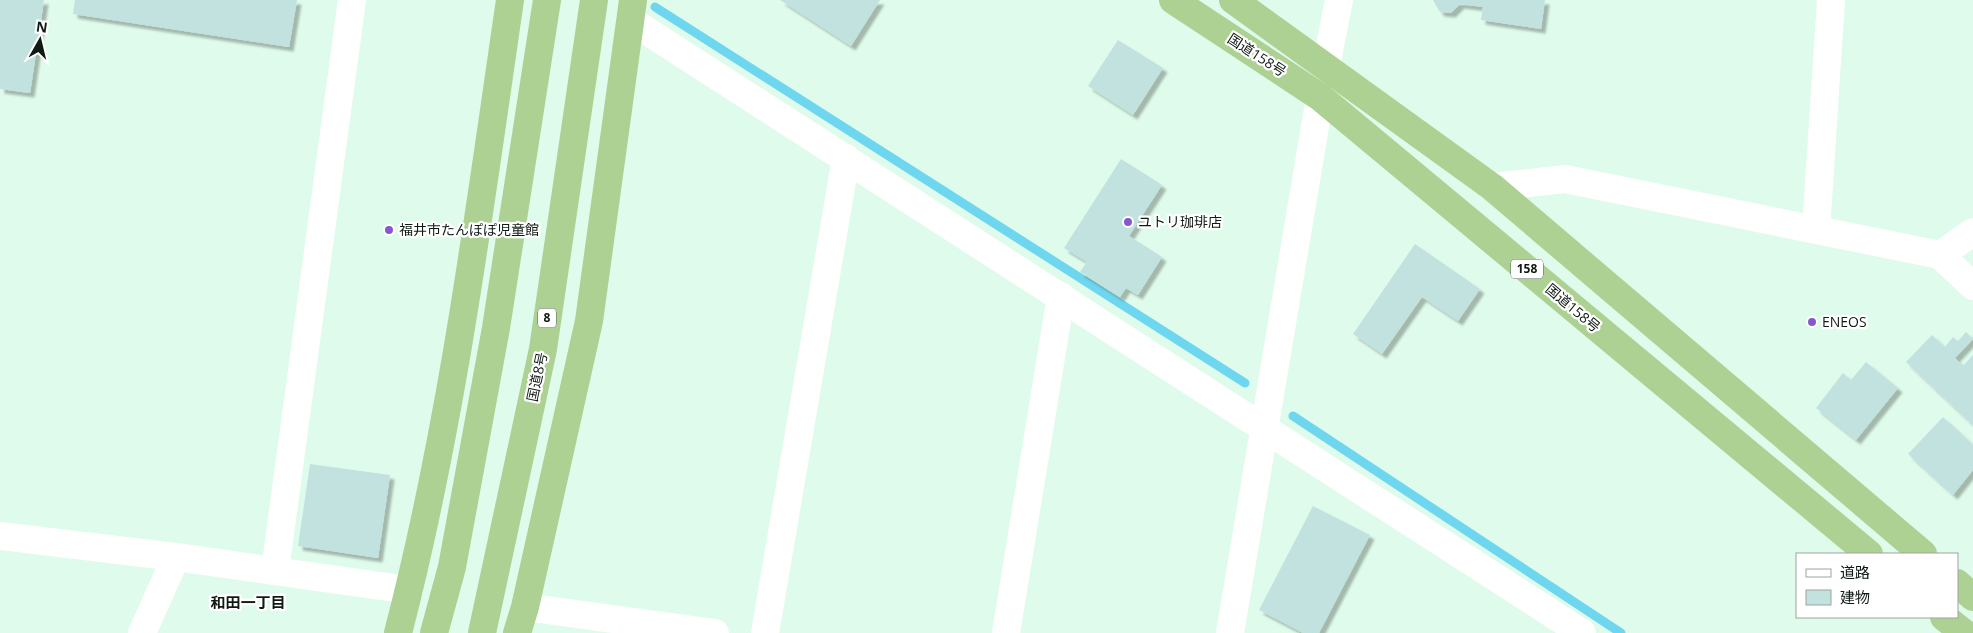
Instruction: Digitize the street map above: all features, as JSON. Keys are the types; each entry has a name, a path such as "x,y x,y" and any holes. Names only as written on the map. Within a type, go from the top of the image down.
{"highway":[{"path":"398,633 410,590 448,402 467,292 510,0"},
{"path":"434,633 452,567 496,328 547,0"},
{"name":"国道8号","path":"482,633 489,610 543,349 594,0"},
{"name":"国道158号","path":"1173,0 1320,97 1868,553"},
{"name":"国道158号","path":"1233,0 1492,187 1922,553"},
{"path":"517,633 525,608 588,321 631,10"},
{"path":"1958,584 1973,596"},
{"path":"1945,618 1964,633"}],"street":[{"path":"275,571 352,0"},
{"path":"1230,633 1320,97 1339,0"},
{"path":"1816,230 1831,0"},
{"path":"631,10 846,158 1061,296 1264,430 1582,633"},
{"path":"765,633 846,158"},
{"path":"1492,187 1564,179 1940,255 1973,286"},
{"path":"1940,255 1973,232"},
{"path":"1006,633 1061,296"},
{"path":"0,536 176,557 410,590"},
{"path":"142,633 176,557"},
{"path":"525,608 715,633"}],"building":[{"path":"0,0 44,0 30,93 0,89"},
{"path":"75,0 297,0 289,47 73,14"},
{"path":"780,0 880,0 851,46"},
{"path":"1433,0 1545,0 1541,29 1481,20 1483,7 1460,4 1451,13 1440,12"},
{"path":"1118,40 1163,68 1133,115 1088,86"},
{"path":"1121,159 1162,185 1129,236 1162,257 1138,295 1126,288 1120,297 1080,272 1087,262 1064,248"},
{"path":"1415,244 1480,289 1458,321 1422,297 1382,354 1353,334"},
{"path":"1966,332 1973,339 1955,358 1963,366 1973,355 1973,425 1906,362 1932,335 1945,347 1953,337 1958,341"},
{"path":"1866,362 1898,388 1856,440 1816,408 1843,373 1851,380"},
{"path":"1943,417 1973,445 1973,470 1953,495 1908,454"},
{"path":"310,464 390,475 378,558 298,546"},
{"path":"1313,506 1370,535 1319,633 1303,633 1259,610"}],"waterway":[{"path":"655,7 1245,383"},
{"path":"1293,416 1621,633"}],"place":[{"name":"ユトリ珈琲店","path":"1128,222"},
{"name":"福井市たんぽぽ児童館","path":"389,230"},
{"name":"ENEOS","path":"1812,322"}],"district":[{"name":"和田一丁目","path":"248,603"}]}
